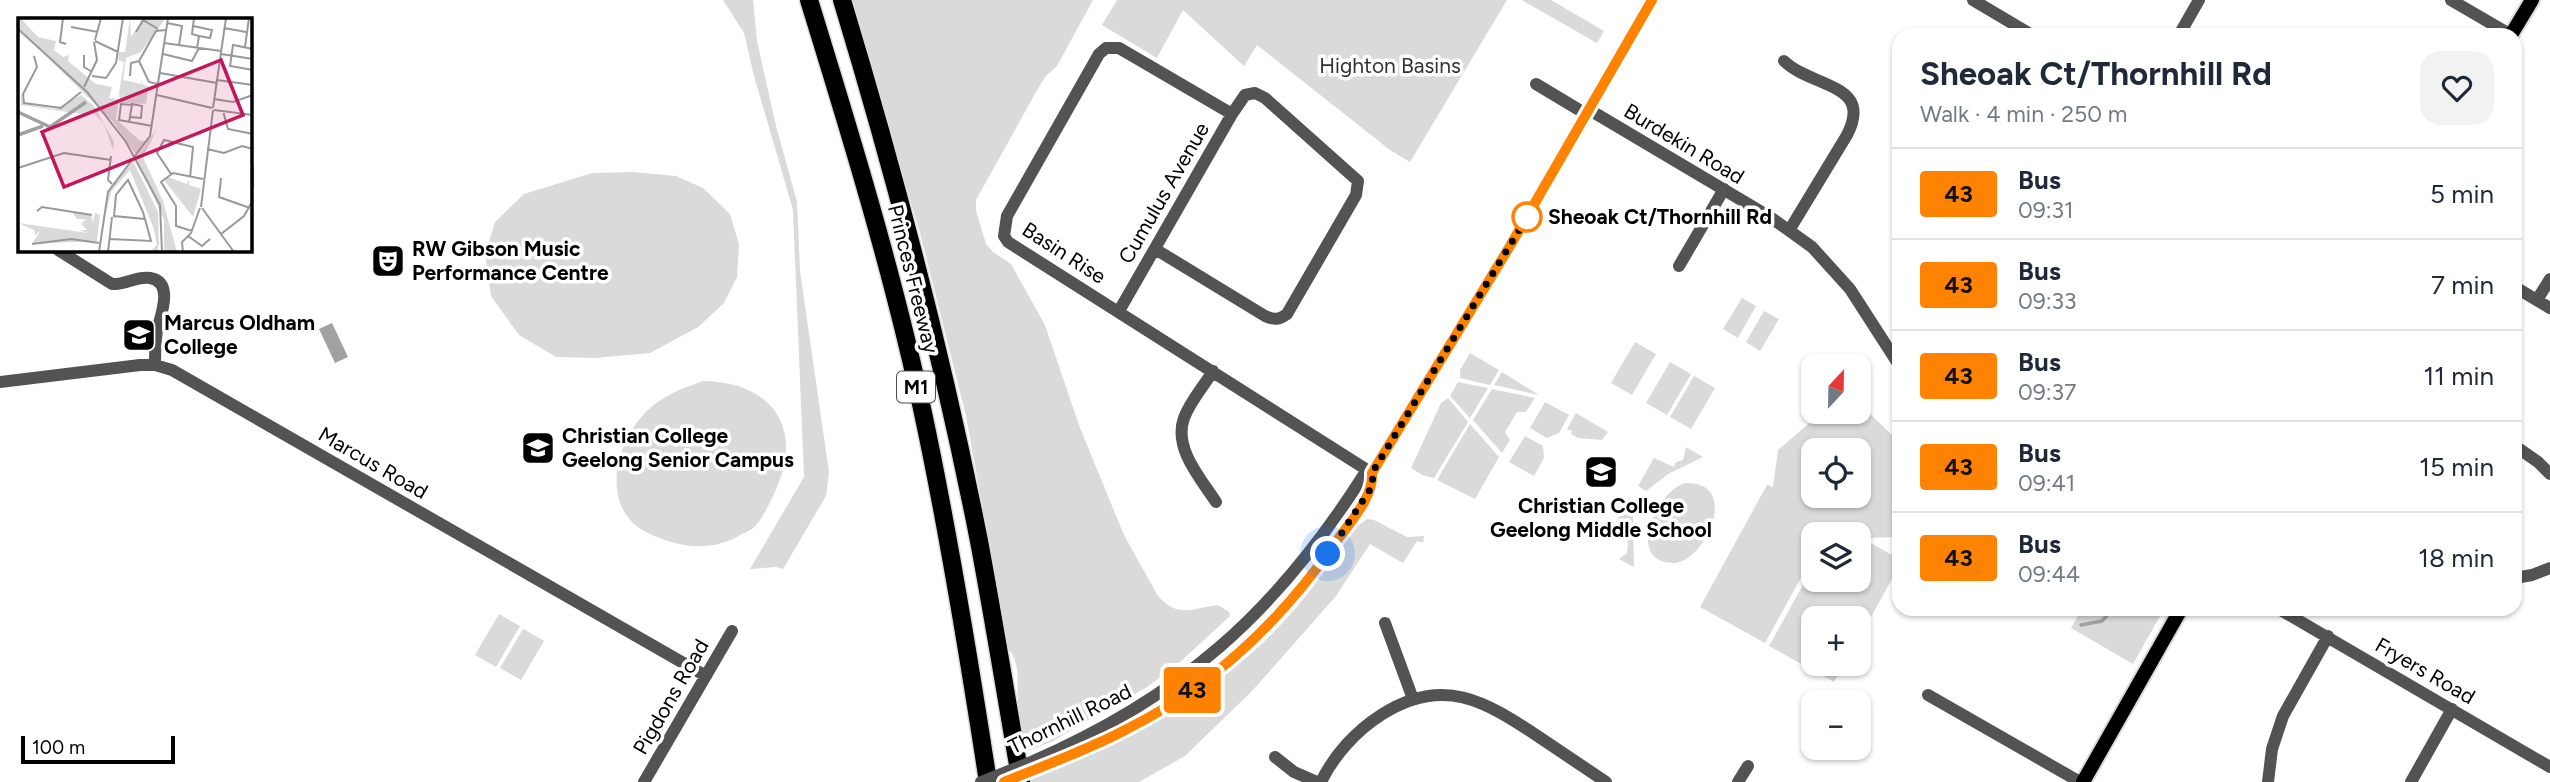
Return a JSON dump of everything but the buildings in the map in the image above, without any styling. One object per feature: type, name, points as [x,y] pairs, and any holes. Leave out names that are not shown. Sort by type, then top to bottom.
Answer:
[{"type":"highway","name":"Princes Freeway","points":[[809,0],[861,167],[922,411],[951,555],[988,782]]},
{"type":"highway","name":"Princes Freeway","points":[[842,0],[902,208],[952,415],[1026,772]]},
{"type":"main road","points":[[2515,28],[2532,0]]},
{"type":"main road","points":[[2081,782],[2177,616]]},
{"type":"street","name":"Thornhill Road","points":[[1004,782],[1146,703],[1225,643],[1261,610],[1307,558],[1363,476],[1372,473],[1510,246],[1652,0]]},
{"type":"street","points":[[1973,0],[2020,28]]},
{"type":"street","points":[[2183,28],[2199,0]]},
{"type":"street","points":[[2451,0],[2499,28]]},
{"type":"street","name":"Basin Rise","points":[[1232,114],[1119,48],[1106,48],[1099,54],[1007,216],[1004,230],[1009,242],[1372,473]]},
{"type":"street","points":[[1784,61],[1797,71],[1850,98],[1855,107],[1853,124],[1790,229]]},
{"type":"street","name":"Burdekin Road","points":[[1536,84],[1790,229],[1833,267],[1892,354]]},
{"type":"street","name":"Cumulus Avenue","points":[[1119,311],[1154,249],[1232,114],[1245,95],[1255,93],[1265,98],[1358,181],[1356,195],[1287,314],[1281,318],[1265,316],[1154,249]]},
{"type":"street","points":[[1679,266],[1724,189]]},
{"type":"street","points":[[61,252],[112,284],[119,285],[142,278],[158,281],[164,297],[156,333],[155,365]]},
{"type":"street","points":[[2537,300],[2550,279]]},
{"type":"street","points":[[2522,291],[2550,308]]},
{"type":"street","name":"Marcus Road","points":[[0,382],[155,365],[172,370],[706,676]]},
{"type":"street","points":[[1213,371],[1184,417],[1182,440],[1188,458],[1216,502]]},
{"type":"street","points":[[2522,451],[2550,474]]},
{"type":"street","points":[[2522,577],[2550,568]]},
{"type":"street","name":"Fryers Road","points":[[2292,616],[2550,767]]},
{"type":"street","points":[[1385,623],[1413,698]]},
{"type":"street","name":"Pigdons Road","points":[[644,782],[732,631]]},
{"type":"street","points":[[2268,782],[2272,748],[2283,716],[2328,636]]},
{"type":"street","points":[[1928,695],[2081,782]]},
{"type":"street","points":[[1275,757],[1294,772],[1319,782],[1351,739],[1394,706],[1413,698],[1455,696],[1498,709],[1606,782]]},
{"type":"street","points":[[2412,782],[2452,709]]},
{"type":"street","points":[[1738,782],[1748,766]]},
{"type":"street","name":"Thornhill Road","points":[[981,782],[1026,772]]},
{"type":"green space","points":[[723,0],[753,0],[757,41],[797,202],[800,271],[829,472],[826,496],[783,569],[750,569],[804,477],[793,210],[744,33]]},
{"type":"green space","points":[[852,0],[1093,0],[1057,66],[1045,77],[1036,92],[976,200],[976,211],[986,244],[1011,264],[1045,325],[1080,428],[1124,535],[1158,596],[1179,610],[1218,605],[1229,612],[1230,616],[1179,663],[1147,687],[1051,742],[1023,753],[1017,668],[1008,649],[966,416],[920,233]]},
{"type":"green space","name":"Highton Basins","points":[[1117,0],[1507,0],[1410,162],[1390,150],[1257,45],[1244,66],[1183,10],[1157,58],[1102,25]]},
{"type":"green space","points":[[1522,0],[1551,0],[1604,31],[1597,43]]},
{"type":"green space","points":[[633,172],[676,176],[703,188],[730,214],[739,244],[737,277],[724,303],[698,327],[650,353],[595,358],[556,357],[519,335],[491,296],[485,254],[495,222],[524,194],[592,173]]},
{"type":"green space","points":[[1742,298],[1756,306],[1738,338],[1723,329]]},
{"type":"green space","points":[[1764,311],[1779,319],[1760,351],[1746,342]]},
{"type":"green space","points":[[1635,342],[1656,354],[1632,395],[1611,383]]},
{"type":"green space","points":[[1470,353],[1499,370],[1490,385],[1460,378],[1460,370]]},
{"type":"green space","points":[[1670,362],[1691,374],[1667,415],[1646,403]]},
{"type":"green space","points":[[1502,372],[1539,395],[1494,385]]},
{"type":"green space","points":[[1694,376],[1715,388],[1691,429],[1670,417]]},
{"type":"green space","points":[[703,381],[748,390],[765,400],[777,414],[784,430],[786,449],[783,471],[774,494],[754,527],[718,544],[682,545],[646,532],[631,521],[622,507],[617,491],[617,474],[627,439],[648,410],[667,396]]},
{"type":"green space","points":[[1458,382],[1488,388],[1470,418],[1450,396]]},
{"type":"green space","points":[[1492,389],[1535,398],[1526,412],[1517,412],[1505,432],[1510,440],[1502,453],[1473,420]]},
{"type":"green space","points":[[1448,398],[1468,422],[1434,478],[1422,475],[1411,468],[1441,403]]},
{"type":"green space","points":[[1545,402],[1569,415],[1559,433],[1547,438],[1530,428]]},
{"type":"green space","points":[[1576,413],[1608,432],[1602,440],[1578,438],[1571,434],[1572,431],[1567,429]]},
{"type":"green space","points":[[1871,415],[1892,435],[1892,537],[1871,538],[1871,522],[1801,522],[1801,578],[1765,643],[1700,607],[1767,485],[1773,487],[1778,450],[1808,424],[1871,424]]},
{"type":"green space","points":[[1470,424],[1499,457],[1475,499],[1437,480]]},
{"type":"green space","points":[[1525,436],[1543,446],[1544,458],[1534,476],[1509,462]]},
{"type":"green space","points":[[1686,447],[1703,457],[1668,474],[1646,491],[1638,486],[1654,458],[1674,467],[1676,462],[1683,460]]},
{"type":"green space","points":[[1685,483],[1702,486],[1712,495],[1715,508],[1712,523],[1706,538],[1685,560],[1673,563],[1659,560],[1651,551],[1648,540],[1650,526],[1663,500]]},
{"type":"green space","points":[[1628,500],[1637,505],[1633,517],[1634,567],[1619,559],[1627,553],[1628,542],[1622,528],[1614,525]]},
{"type":"green space","points":[[1367,519],[1407,537],[1424,536],[1423,543],[1417,541],[1403,563],[1370,544],[1336,596],[1252,691],[1185,756],[1139,782],[1027,782],[1139,732],[1228,673],[1287,618],[1355,528]]},
{"type":"green space","points":[[1871,543],[1892,555],[1892,579],[1871,617],[1871,606],[1801,606],[1801,664],[1769,646],[1801,589],[1801,592],[1871,592]]},
{"type":"green space","points":[[499,614],[520,626],[496,667],[475,655]]},
{"type":"green space","points":[[2078,616],[2160,616],[2133,664],[2071,628]]},
{"type":"green space","points":[[523,629],[544,641],[521,680],[500,668]]},
{"type":"green space","points":[[1823,676],[1837,676],[1834,682]]},
{"type":"shaded area","points":[[332,323],[348,357],[335,363],[319,329]]},
{"type":"waterway","points":[[2081,625],[2102,621],[2107,616]]},
{"type":"bus line","name":"43","points":[[1004,782],[1106,740],[1158,713],[1233,660],[1294,598],[1350,522],[1373,485],[1372,473],[1510,246],[1652,0]]},
{"type":"place","name":"Sheoak Ct/Thornhill Rd","points":[[1527,217]]},
{"type":"place","name":"RW Gibson Music Performance Centre","points":[[388,261]]},
{"type":"place","name":"Marcus Oldham College","points":[[139,335]]},
{"type":"place","name":"Christian College Geelong Senior Campus","points":[[538,448]]},
{"type":"place","name":"Christian College Geelong Middle School","points":[[1601,472]]},
{"type":"route","points":[[1328,554],[1373,485],[1372,473],[1527,217]]}]
